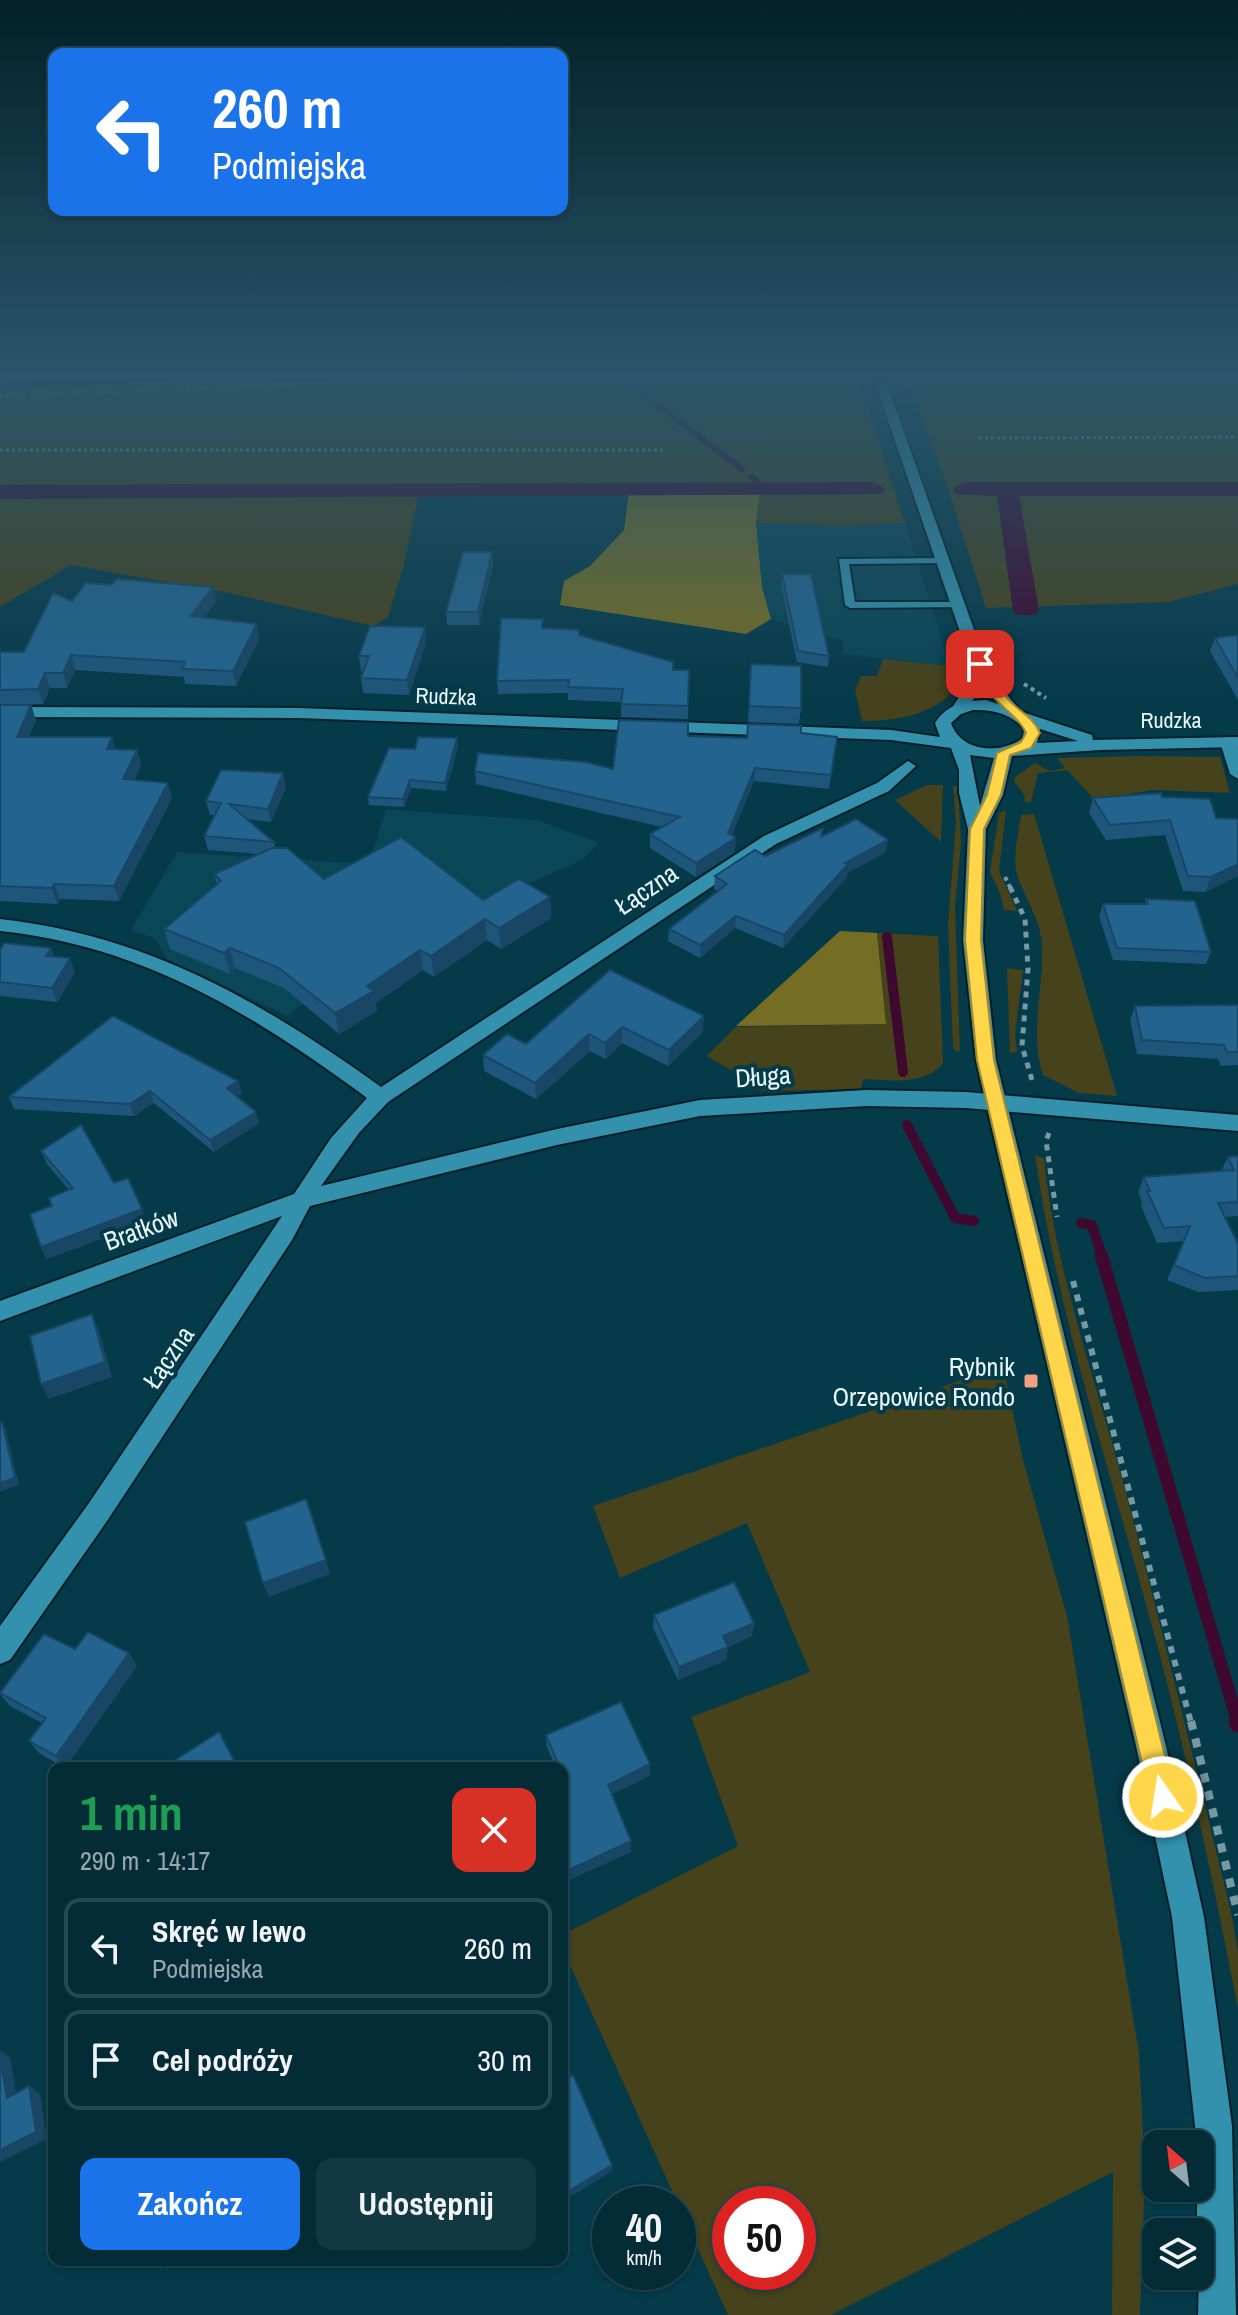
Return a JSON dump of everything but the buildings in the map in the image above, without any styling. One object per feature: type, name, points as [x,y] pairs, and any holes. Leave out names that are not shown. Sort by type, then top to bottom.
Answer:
[{"type":"street","points":[[916,481],[982,673],[1033,736],[1011,751],[977,829]]},
{"type":"street","points":[[960,708],[982,673]]},
{"type":"street","name":"Rudzka","points":[[891,735],[946,718],[960,708],[986,705],[1054,731],[1104,742]]},
{"type":"street","name":"Rudzka","points":[[0,712],[298,713],[891,735],[958,744],[978,752],[1074,747],[1104,742],[1233,742]]},
{"type":"street","points":[[946,718],[945,733],[958,744],[967,770],[968,793],[977,829],[972,908],[975,970],[986,1060],[1137,1687],[1181,1882],[1196,1968],[1214,2126],[1217,2315]]},
{"type":"street","points":[[1233,742],[1238,774]]},
{"type":"street","name":"Łączna","points":[[0,1650],[98,1512],[284,1234],[301,1200],[355,1120],[381,1097],[770,840],[883,787],[908,766]]},
{"type":"street","points":[[0,925],[52,931],[96,943],[201,983],[285,1030],[381,1097]]},
{"type":"street","name":"Długa","points":[[301,1200],[557,1137],[700,1108],[866,1098],[995,1103],[1238,1123]]},
{"type":"street","name":"Bratków","points":[[0,1311],[301,1200]]},
{"type":"lane","points":[[944,560],[843,561],[850,605],[960,605]]},
{"type":"path","points":[[1003,866],[1004,876],[1025,919],[1028,969],[1022,1050],[1032,1081],[1046,1093],[1054,1126],[1046,1141],[1060,1229]]},
{"type":"path","points":[[1073,1278],[1196,1740],[1238,1915]]},
{"type":"shaded area","points":[[0,481],[891,481],[905,523],[841,526],[756,523],[760,491],[419,494],[403,568],[388,617],[374,626],[229,593],[71,565],[0,607]]},
{"type":"shaded area","points":[[946,481],[1238,481],[1238,584],[1168,602],[986,608]]},
{"type":"shaded area","points":[[760,491],[756,523],[762,587],[771,619],[746,634],[560,605],[564,581],[590,566],[624,530],[629,492]]},
{"type":"shaded area","points":[[756,523],[841,526],[905,523],[950,666],[843,654],[843,641],[771,619],[762,587]]},
{"type":"shaded area","points":[[883,659],[950,666],[957,686],[939,704],[927,710],[901,718],[862,721],[855,690],[861,676],[877,676]]},
{"type":"shaded area","points":[[1220,757],[1230,793],[1152,790],[1095,800],[1067,770],[1038,773],[1031,802],[1024,802],[1025,796],[1014,781],[1035,763],[1049,771],[1065,768],[1057,758]]},
{"type":"shaded area","points":[[927,785],[943,785],[941,842],[895,800]]},
{"type":"shaded area","points":[[953,786],[958,786],[961,844],[955,905],[960,1051],[957,1052],[953,1048],[948,925],[956,823]]},
{"type":"shaded area","points":[[386,809],[538,820],[599,843],[582,860],[530,883],[401,955],[328,984],[287,1016],[167,959],[155,939],[131,930],[177,852],[369,864]]},
{"type":"shaded area","points":[[1006,810],[999,871],[1017,911],[1004,910],[990,872],[999,813]]},
{"type":"shaded area","points":[[1034,814],[1117,1096],[1079,1093],[1043,1075],[1037,1044],[1041,937],[1015,863],[1021,815]]},
{"type":"shaded area","points":[[840,931],[877,933],[886,1024],[736,1026]]},
{"type":"shaded area","points":[[877,933],[938,936],[943,1063],[936,1070],[906,1080],[863,1079],[861,1089],[762,1091],[744,1087],[749,1085],[741,1076],[707,1056],[736,1027],[886,1024]]},
{"type":"shaded area","points":[[1007,968],[1023,970],[1015,1035],[1017,1052],[1010,1053]]},
{"type":"shaded area","points":[[1035,1155],[1044,1158],[1066,1281],[1123,1482],[1231,1912],[1238,1952],[1238,2009],[1185,1758],[1069,1326],[1044,1213]]},
{"type":"shaded area","points":[[1003,1366],[1023,1460],[1067,1616],[1139,2053],[1144,2202],[1140,2315],[1112,2315],[1113,2172],[831,2315],[728,2315],[717,2290],[816,2290],[816,2186],[712,2186],[712,2280],[696,2244],[696,2186],[670,2186],[568,1960],[568,1932],[738,1846],[691,1717],[810,1672],[747,1523],[620,1578],[593,1506]]},
{"type":"waterway","points":[[756,481],[766,490]]},
{"type":"waterway","points":[[0,492],[874,489]]},
{"type":"waterway","points":[[964,489],[1007,489]]},
{"type":"waterway","points":[[1007,489],[1238,489]]},
{"type":"waterway","points":[[1007,489],[1026,610]]},
{"type":"waterway","points":[[887,937],[903,1072]]},
{"type":"waterway","points":[[907,1125],[955,1218],[974,1221]]},
{"type":"waterway","points":[[1081,1223],[1092,1225],[1102,1256]]},
{"type":"waterway","points":[[1101,1254],[1238,1723]]},
{"type":"place","name":"Rybnik Orzepowice Rondo","points":[[1031,1381]]},
{"type":"route","points":[[980,664],[982,673],[1004,703],[1029,723],[1033,733],[1027,745],[1004,753],[994,795],[977,829],[973,940],[986,1060],[1024,1229],[1163,1797]]}]
